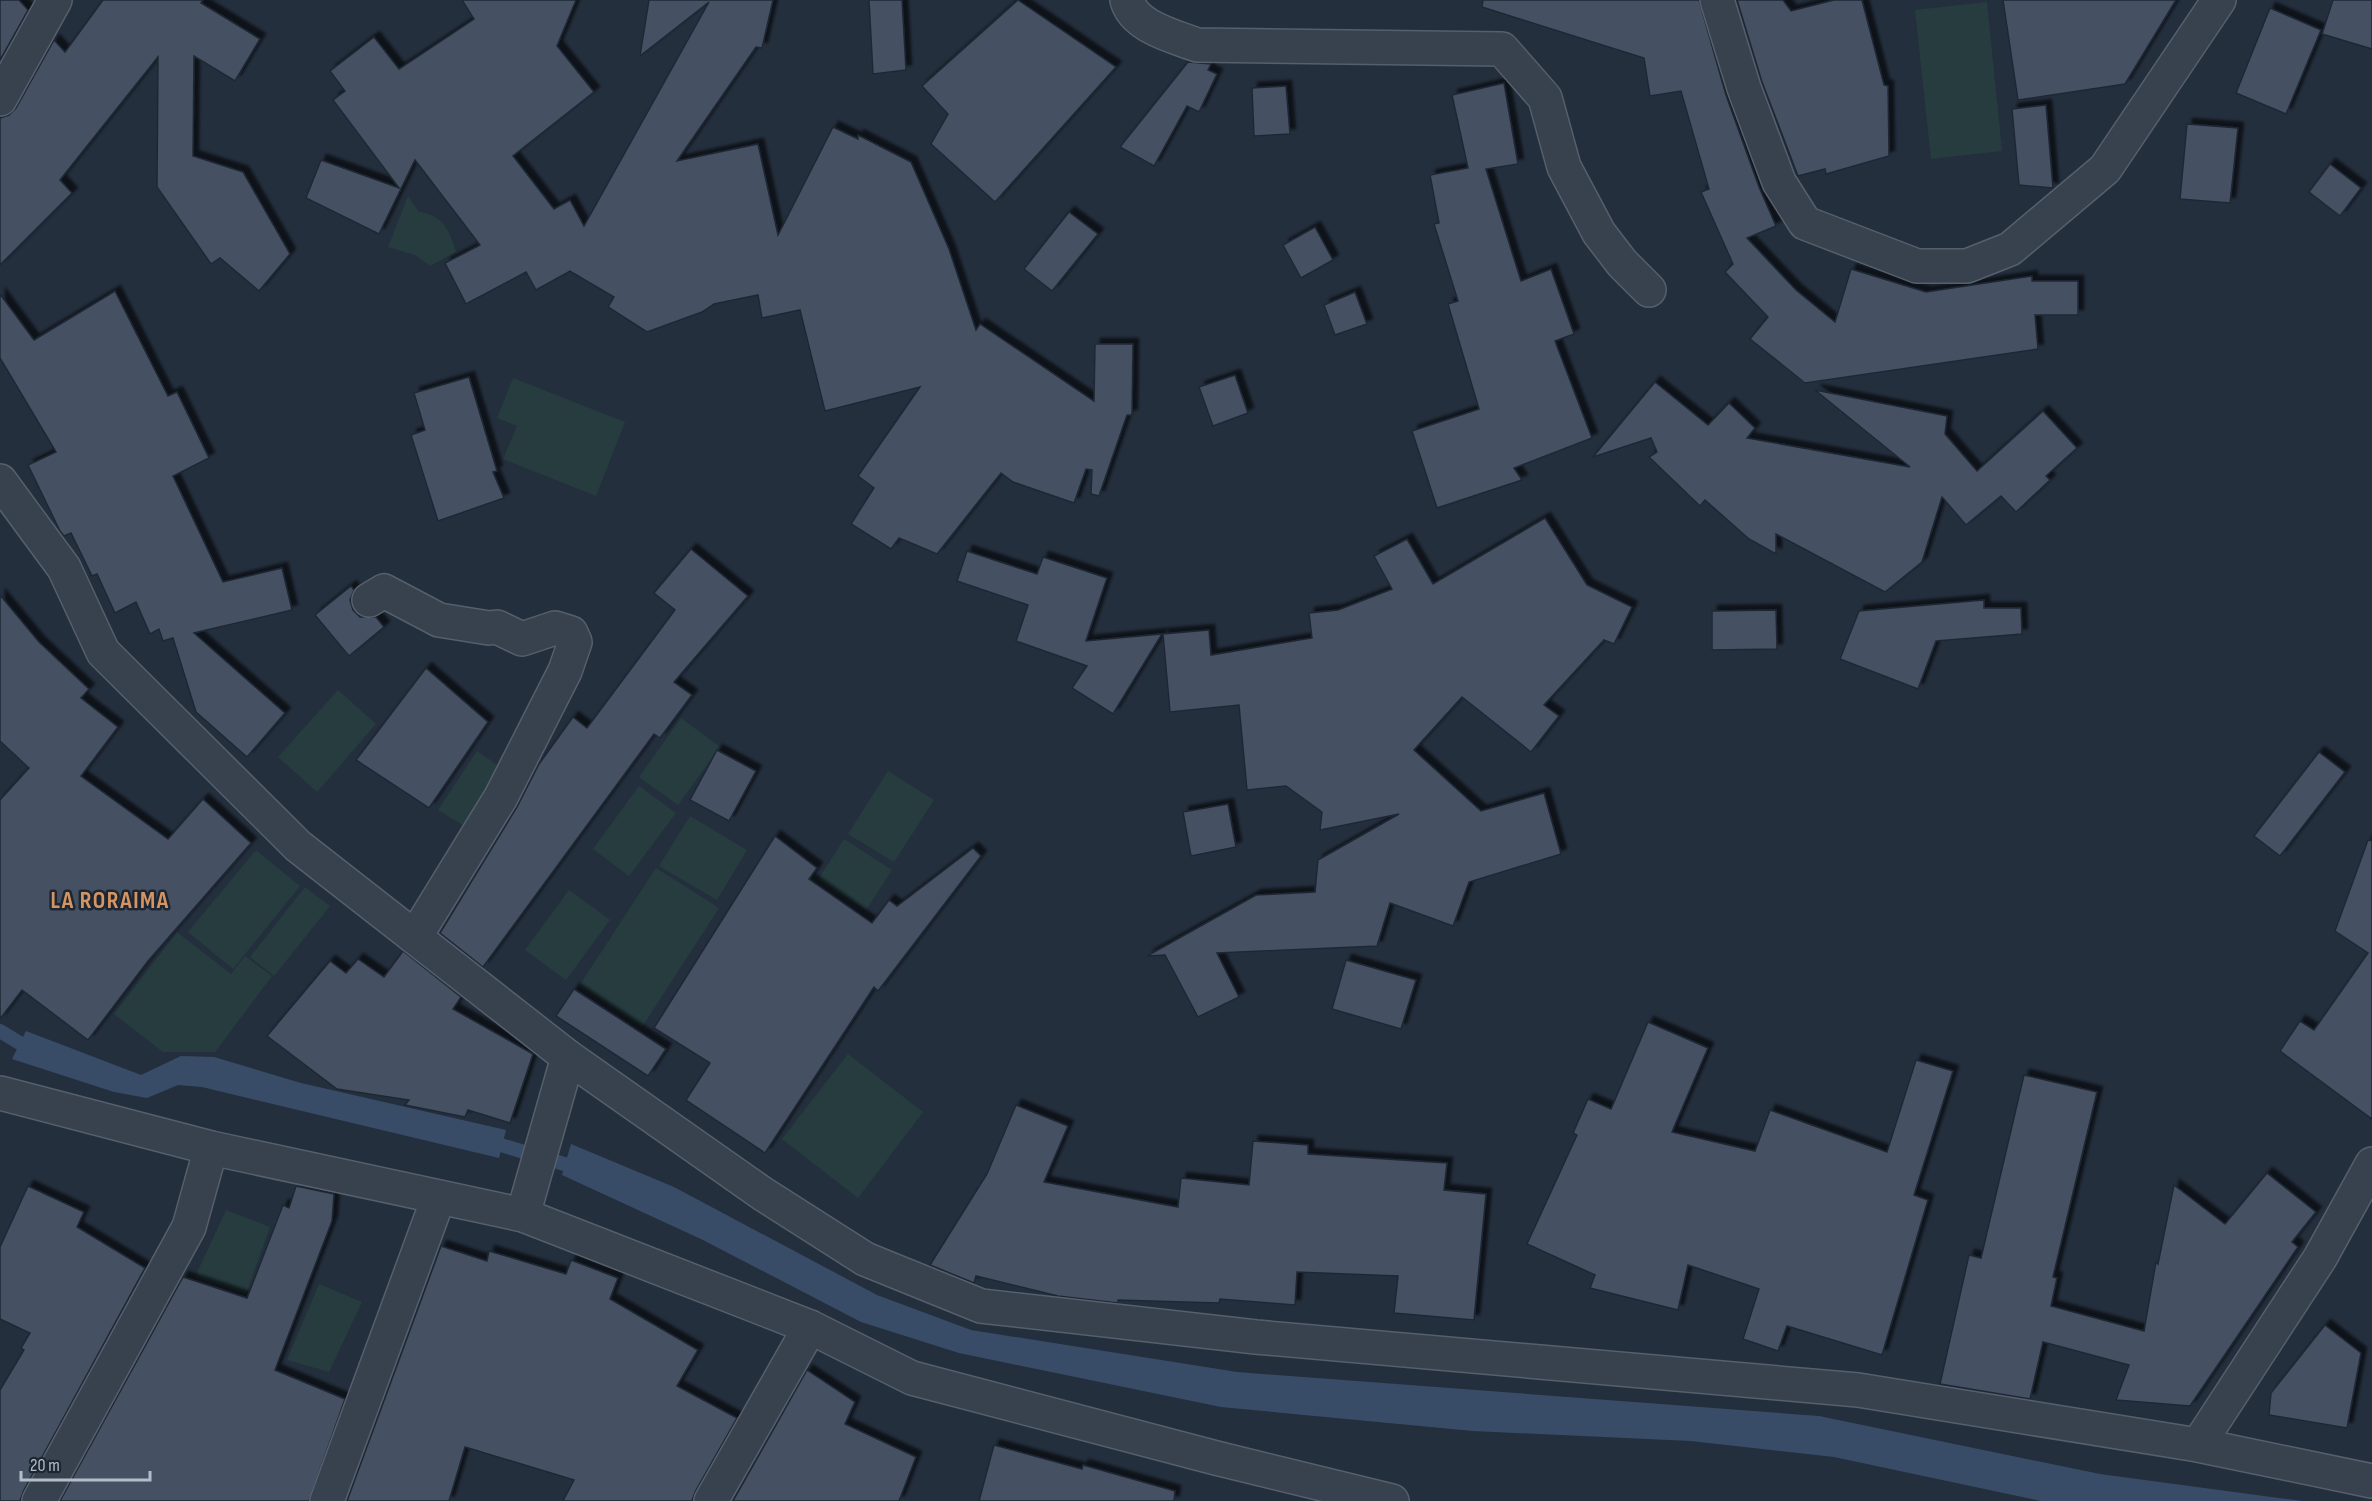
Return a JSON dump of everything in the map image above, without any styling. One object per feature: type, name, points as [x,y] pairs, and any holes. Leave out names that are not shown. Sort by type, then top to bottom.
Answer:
[{"type":"street","points":[[0,99],[55,0]]},
{"type":"street","points":[[1127,0],[1138,19],[1163,32],[1197,45],[1502,49],[1545,98],[1564,167],[1599,233],[1622,263],[1649,290]]},
{"type":"street","points":[[1717,0],[1744,88],[1779,182],[1805,223],[1917,266],[1967,266],[2010,249],[2105,169],[2219,0]]},
{"type":"street","points":[[0,481],[64,568],[103,652],[298,846],[568,1057],[763,1194],[865,1259],[981,1306],[1256,1337],[1858,1389],[2198,1445],[2360,1487]]},
{"type":"street","points":[[369,600],[384,591],[439,620],[489,628],[497,627],[522,639],[555,628],[570,633],[575,642],[565,671],[501,797],[415,937]]},
{"type":"street","points":[[523,1215],[568,1057]]},
{"type":"street","points":[[0,1093],[211,1148],[523,1215],[810,1327],[912,1378],[1216,1458],[1392,1501]]},
{"type":"street","points":[[39,1501],[189,1227],[211,1148]]},
{"type":"street","points":[[2198,1445],[2320,1258],[2372,1164]]},
{"type":"street","points":[[327,1501],[438,1198]]},
{"type":"street","points":[[711,1501],[810,1327]]},
{"type":"green space","points":[[1987,2],[2002,151],[1931,159],[1915,10]]},
{"type":"green space","points":[[408,196],[419,212],[434,217],[444,225],[456,252],[430,266],[415,255],[388,247]]},
{"type":"green space","points":[[513,378],[625,422],[596,496],[503,459],[517,426],[497,418]]},
{"type":"green space","points":[[338,690],[376,724],[317,792],[278,757]]},
{"type":"green space","points":[[681,718],[720,747],[678,805],[639,777]]},
{"type":"green space","points":[[477,751],[503,769],[466,827],[438,810]]},
{"type":"green space","points":[[888,771],[934,800],[894,862],[848,834]]},
{"type":"green space","points":[[639,786],[676,813],[629,876],[593,849]]},
{"type":"green space","points":[[690,816],[747,850],[717,900],[659,866]]},
{"type":"green space","points":[[844,839],[892,870],[866,910],[818,880]]},
{"type":"green space","points":[[256,850],[300,886],[233,969],[188,932]]},
{"type":"green space","points":[[656,868],[719,908],[642,1027],[579,986]]},
{"type":"green space","points":[[305,887],[330,906],[274,976],[250,957]]},
{"type":"green space","points":[[569,890],[610,920],[566,980],[525,950]]},
{"type":"green space","points":[[177,932],[231,974],[245,956],[272,976],[215,1052],[163,1052],[114,1014]]},
{"type":"green space","points":[[848,1054],[923,1112],[858,1198],[782,1139]]},
{"type":"green space","points":[[226,1210],[270,1227],[246,1294],[195,1277]]},
{"type":"green space","points":[[319,1284],[362,1302],[329,1372],[287,1360]]},
{"type":"water","points":[[26,1031],[141,1075],[181,1056],[214,1057],[301,1083],[506,1130],[499,1158],[202,1087],[178,1085],[147,1098],[114,1092],[12,1059]]},
{"type":"water","points":[[571,1144],[674,1187],[877,1295],[971,1330],[1237,1372],[1819,1416],[2100,1474],[2302,1501],[2041,1501],[1834,1457],[1691,1441],[1473,1431],[1221,1407],[959,1353],[861,1322],[703,1240],[562,1175]]},
{"type":"building","points":[[0,0],[19,0],[28,10],[0,60]]},
{"type":"building","points":[[103,0],[203,0],[201,3],[260,39],[235,81],[194,56],[193,156],[243,172],[290,254],[259,291],[220,258],[211,264],[157,187],[158,57],[60,180],[72,193],[0,265],[0,118],[9,115],[16,108],[54,40],[65,52]]},
{"type":"building","points":[[462,0],[576,0],[557,46],[594,92],[513,156],[554,209],[570,200],[584,226],[709,2],[640,56],[649,0],[773,0],[762,48],[756,47],[677,161],[758,144],[778,235],[833,127],[858,139],[858,135],[911,162],[949,249],[976,330],[980,324],[1094,401],[1095,344],[1133,344],[1132,415],[1127,415],[1099,496],[1091,494],[1092,470],[1086,469],[1074,503],[1013,482],[1001,473],[937,554],[899,538],[891,549],[851,524],[874,488],[858,476],[920,387],[825,411],[800,310],[762,318],[758,295],[714,304],[702,312],[647,332],[608,307],[614,297],[570,271],[536,290],[526,272],[466,304],[445,263],[480,245],[415,160],[379,234],[306,198],[321,160],[399,188],[333,100],[345,91],[330,71],[374,37],[399,69],[474,19]]},
{"type":"building","points":[[869,0],[902,0],[906,70],[873,74]]},
{"type":"building","points":[[1018,0],[1116,67],[995,202],[931,144],[948,114],[922,86]]},
{"type":"building","points":[[1483,0],[1699,0],[1726,95],[1759,187],[1776,226],[1747,238],[1796,290],[1835,322],[1851,269],[1926,292],[2032,276],[2032,281],[2078,281],[2078,315],[2035,315],[2038,349],[1805,383],[1750,339],[1768,317],[1725,272],[1733,264],[1701,192],[1709,189],[1681,91],[1650,96],[1644,58],[1482,7]]},
{"type":"building","points":[[1737,0],[1783,0],[1791,11],[1834,0],[1862,0],[1884,85],[1888,86],[1889,156],[1826,174],[1825,169],[1798,176],[1762,82]]},
{"type":"building","points":[[2003,0],[2176,0],[2125,84],[2018,100]]},
{"type":"building","points":[[2333,0],[2372,0],[2372,49],[2322,34]]},
{"type":"building","points":[[2270,8],[2321,30],[2286,114],[2236,93]]},
{"type":"building","points":[[1188,62],[1211,64],[1208,70],[1217,74],[1199,112],[1187,106],[1154,166],[1120,147]]},
{"type":"building","points":[[1504,83],[1518,164],[1486,169],[1521,281],[1551,269],[1574,334],[1555,341],[1592,438],[1514,468],[1522,480],[1437,508],[1412,431],[1479,409],[1448,304],[1458,301],[1434,224],[1439,223],[1430,175],[1468,168],[1452,95]]},
{"type":"building","points":[[1286,86],[1290,134],[1254,136],[1252,88]]},
{"type":"building","points":[[2046,105],[2053,188],[2019,185],[2012,109]]},
{"type":"building","points":[[2187,124],[2238,128],[2230,203],[2180,199]]},
{"type":"building","points":[[2330,164],[2361,188],[2340,216],[2309,192]]},
{"type":"building","points":[[1069,212],[1098,234],[1052,291],[1024,269]]},
{"type":"building","points":[[1315,227],[1333,260],[1301,278],[1283,245]]},
{"type":"building","points":[[115,291],[168,396],[177,392],[209,458],[173,476],[223,582],[282,568],[292,610],[194,633],[285,713],[247,757],[196,712],[173,638],[163,641],[159,629],[150,634],[136,602],[115,613],[97,574],[92,576],[71,533],[64,536],[60,531],[28,465],[56,452],[0,358],[0,294],[34,340]]},
{"type":"building","points":[[1355,292],[1367,324],[1335,335],[1324,305]]},
{"type":"building","points":[[1235,375],[1248,413],[1213,426],[1199,387]]},
{"type":"building","points":[[469,377],[497,471],[493,472],[504,498],[438,521],[411,435],[425,430],[414,393]]},
{"type":"building","points":[[1655,382],[1708,425],[1729,403],[1755,428],[1747,438],[1910,467],[1815,390],[1947,416],[1945,434],[1977,471],[2043,411],[2077,448],[2046,476],[2050,480],[2016,512],[2001,496],[1966,525],[1942,497],[1922,562],[1885,592],[1776,534],[1776,554],[1749,539],[1705,500],[1700,506],[1649,457],[1657,452],[1651,438],[1593,457]]},
{"type":"building","points":[[1545,518],[1587,585],[1632,607],[1614,644],[1604,640],[1544,705],[1559,716],[1531,752],[1462,697],[1414,750],[1481,811],[1544,793],[1561,854],[1469,882],[1453,926],[1390,903],[1377,946],[1217,953],[1239,997],[1198,1017],[1165,955],[1147,956],[1256,895],[1315,892],[1318,860],[1399,814],[1320,830],[1322,812],[1286,786],[1247,790],[1239,705],[1170,712],[1163,634],[1209,630],[1211,655],[1312,638],[1309,613],[1338,610],[1392,589],[1374,556],[1407,539],[1433,584]]},
{"type":"building","points":[[691,549],[748,596],[674,682],[692,695],[660,738],[654,734],[483,967],[440,933],[517,807],[539,764],[573,717],[587,728],[675,610],[654,593]]},
{"type":"building","points":[[967,551],[1037,574],[1043,557],[1107,578],[1086,641],[1162,634],[1113,714],[1072,688],[1087,666],[1016,641],[1028,605],[957,581]]},
{"type":"building","points":[[351,586],[354,590],[350,600],[353,610],[360,617],[376,617],[384,627],[349,656],[315,615]]},
{"type":"building","points":[[0,595],[39,642],[89,689],[81,698],[118,727],[81,776],[168,839],[203,799],[251,843],[148,961],[88,1040],[22,990],[0,1019],[0,800],[29,768],[0,741]]},
{"type":"building","points":[[1984,600],[1984,608],[2021,608],[2022,634],[1936,641],[1918,689],[1840,659],[1859,611]]},
{"type":"building","points":[[1776,610],[1777,649],[1712,650],[1712,611]]},
{"type":"building","points":[[426,668],[488,722],[429,808],[356,760]]},
{"type":"building","points":[[717,750],[756,771],[729,821],[690,800]]},
{"type":"building","points":[[2319,752],[2345,772],[2280,856],[2254,836]]},
{"type":"building","points":[[1228,804],[1236,847],[1191,856],[1183,812]]},
{"type":"building","points":[[775,836],[817,868],[809,879],[872,923],[889,900],[897,906],[973,848],[981,856],[878,991],[874,987],[765,1153],[686,1100],[710,1063],[654,1028]]},
{"type":"building","points":[[2368,840],[2372,841],[2372,1119],[2280,1051],[2300,1021],[2314,1030],[2368,953],[2335,931]]},
{"type":"building","points":[[403,951],[461,997],[453,1009],[533,1054],[510,1123],[468,1110],[465,1117],[405,1105],[409,1100],[337,1089],[267,1036],[330,961],[346,973],[358,959],[384,977]]},
{"type":"building","points":[[1346,960],[1416,980],[1401,1029],[1332,1009]]},
{"type":"building","points":[[574,989],[666,1049],[648,1076],[556,1016]]},
{"type":"building","points":[[1648,1022],[1708,1048],[1672,1132],[1755,1151],[1770,1110],[1887,1152],[1916,1060],[1953,1071],[1914,1195],[1928,1200],[1882,1355],[1787,1326],[1778,1351],[1743,1339],[1759,1289],[1688,1265],[1678,1310],[1590,1288],[1595,1275],[1527,1244],[1577,1135],[1573,1133],[1588,1099],[1611,1109]]},
{"type":"building","points":[[2024,1075],[2097,1092],[2053,1277],[2057,1278],[2051,1306],[2144,1331],[2156,1262],[2158,1264],[2174,1185],[2225,1224],[2267,1173],[2316,1212],[2292,1242],[2298,1247],[2190,1406],[2116,1400],[2129,1365],[2043,1342],[2030,1399],[1940,1384],[1969,1255],[1981,1258]]},
{"type":"building","points":[[1016,1105],[1068,1126],[1044,1182],[1178,1207],[1181,1178],[1249,1185],[1253,1141],[1308,1145],[1308,1154],[1447,1163],[1444,1190],[1486,1194],[1474,1320],[1394,1313],[1398,1276],[1297,1272],[1295,1305],[1220,1299],[1219,1303],[1118,1300],[1118,1303],[1058,1296],[976,1276],[974,1283],[930,1265],[987,1174]]},
{"type":"building","points":[[28,1186],[84,1212],[77,1227],[145,1268],[20,1501],[0,1501],[0,1390],[24,1350],[21,1348],[30,1333],[0,1319],[0,1247]]},
{"type":"building","points":[[296,1186],[334,1194],[332,1221],[275,1370],[345,1399],[309,1501],[60,1501],[183,1277],[247,1298],[283,1205],[289,1208]]},
{"type":"building","points":[[441,1246],[487,1261],[489,1251],[566,1274],[571,1260],[618,1278],[610,1299],[698,1350],[677,1386],[737,1418],[692,1501],[563,1501],[574,1480],[465,1447],[449,1501],[347,1501]]},
{"type":"building","points":[[2325,1325],[2361,1353],[2347,1428],[2269,1415],[2271,1393]]},
{"type":"building","points":[[807,1370],[855,1402],[845,1424],[916,1457],[899,1501],[733,1501]]},
{"type":"building","points":[[994,1445],[1082,1469],[1083,1465],[1175,1491],[1174,1501],[979,1501]]},
{"type":"waterway","points":[[0,1031],[36,1053]]},
{"type":"waterway","points":[[484,1140],[581,1169]]},
{"type":"district","name":"LA RORAIMA","points":[[110,900]]}]
